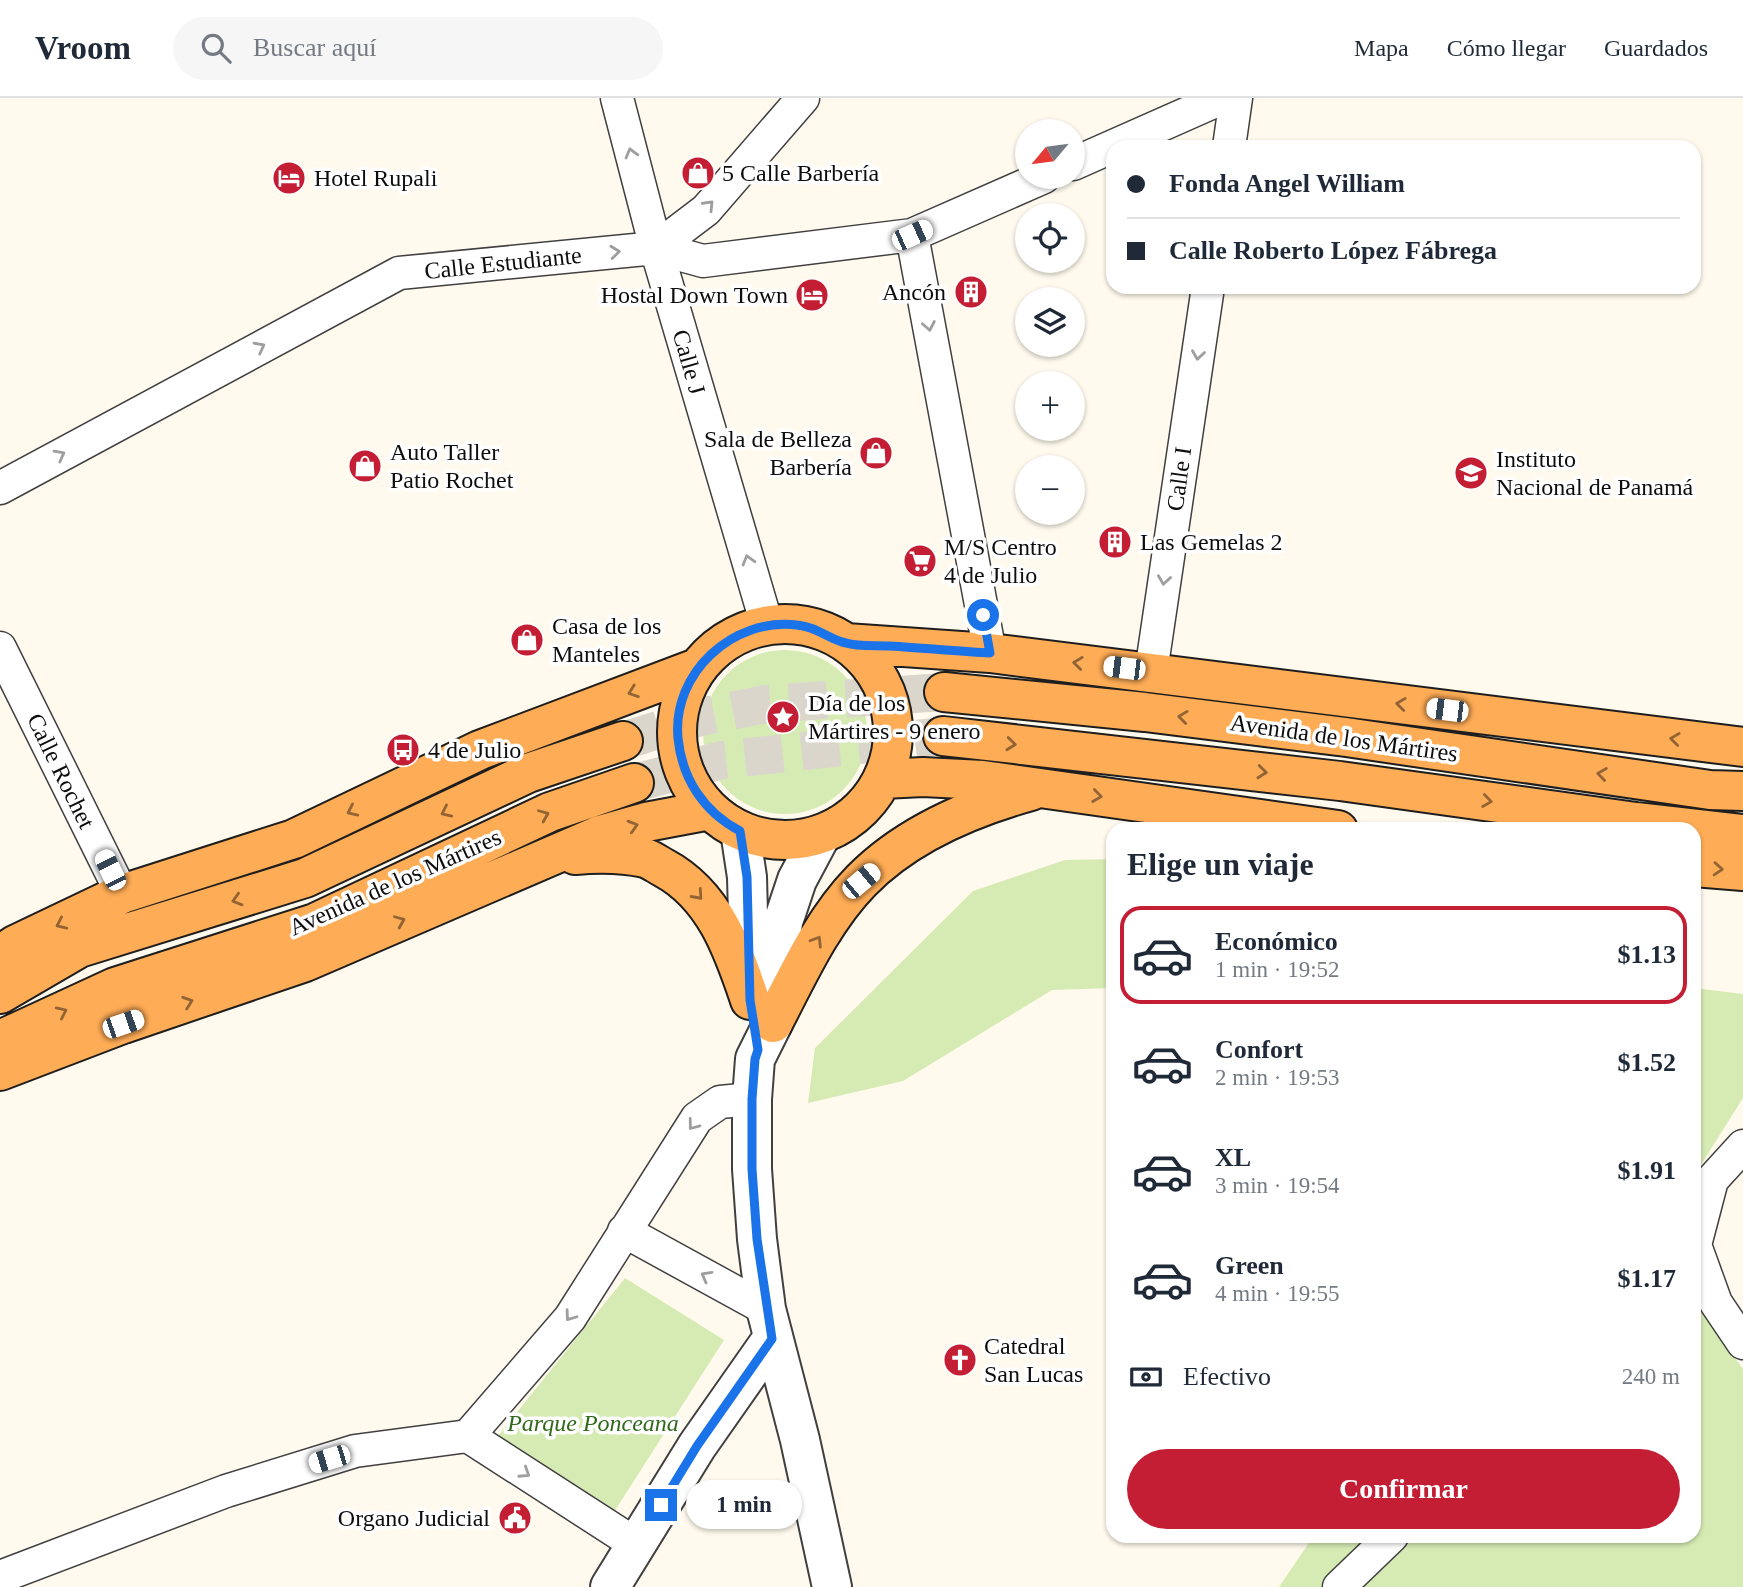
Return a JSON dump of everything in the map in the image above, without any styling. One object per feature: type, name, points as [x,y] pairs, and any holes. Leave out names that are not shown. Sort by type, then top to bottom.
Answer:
[{"type":"highway","points":[[767,625],[796,625],[819,630],[846,643],[874,673],[884,690],[892,719],[892,750],[883,779],[867,803],[846,822],[821,835],[794,841],[766,839],[725,821],[691,785],[680,757],[677,726],[683,696],[697,668],[718,647],[743,632],[767,625]]},
{"type":"highway","points":[[846,643],[990,653],[1743,747]]},
{"type":"highway","points":[[0,955],[15,945],[122,894],[294,839],[480,750],[697,668]]},
{"type":"highway","name":"Avenida de los Mártires","points":[[944,692],[1145,712],[1306,732],[1710,790],[1743,791]]},
{"type":"highway","name":"Avenida de los Mártires","points":[[943,736],[1340,781],[1636,822]]},
{"type":"highway","name":"Avenida de los Mártires","points":[[0,994],[79,948],[305,878],[528,773],[623,741]]},
{"type":"highway","points":[[883,779],[923,777],[983,780],[1265,822]]},
{"type":"highway","name":"Avenida de los Mártires","points":[[0,1040],[115,987],[315,923],[550,812],[634,783]]},
{"type":"highway","points":[[760,1024],[834,915],[861,881],[901,848],[945,822],[993,801],[1042,788]]},
{"type":"highway","points":[[0,1071],[123,1024],[305,962],[545,858],[612,832],[646,822],[725,821]]},
{"type":"highway","name":"Avenida de los Mártires","points":[[1701,829],[1743,834]]},
{"type":"highway","points":[[545,858],[602,853],[647,859],[681,877],[714,913],[732,946],[760,1024]]},
{"type":"highway","points":[[1701,868],[1743,871]]},
{"type":"street","name":"Calle J","points":[[617,98],[656,248],[767,625]]},
{"type":"street","points":[[656,248],[706,211],[803,98]]},
{"type":"street","points":[[1127,140],[1222,98]]},
{"type":"street","points":[[1229,140],[1236,98]]},
{"type":"street","points":[[1085,159],[1106,149]]},
{"type":"street","name":"Calle Estudiante","points":[[0,488],[399,273],[656,248],[703,261],[912,235],[1017,189]]},
{"type":"street","points":[[912,235],[990,653]]},
{"type":"street","name":"Calle I","points":[[1151,672],[1207,294]]},
{"type":"street","name":"Calle Rochet","points":[[0,648],[122,894]]},
{"type":"street","points":[[725,821],[747,877],[760,1024]]},
{"type":"street","points":[[821,835],[797,880],[783,922],[760,1024],[752,1099],[752,1169],[756,1228],[769,1324],[800,1440],[832,1587]]},
{"type":"street","points":[[468,1436],[570,1318],[697,1118],[720,1102],[752,1099]]},
{"type":"street","points":[[1701,1222],[1712,1181],[1743,1146]]},
{"type":"street","points":[[624,1231],[769,1324]]},
{"type":"street","points":[[1701,1262],[1716,1303],[1743,1343]]},
{"type":"street","points":[[610,1587],[769,1324]]},
{"type":"street","points":[[0,1577],[226,1491],[355,1451],[468,1436],[637,1545]]},
{"type":"street","points":[[1339,1587],[1385,1543]]},
{"type":"green space","points":[[785,650],[816,656],[843,674],[861,701],[867,732],[861,763],[843,790],[816,808],[785,814],[754,808],[727,790],[709,763],[703,732],[709,701],[727,674],[754,656]]},
{"type":"green space","points":[[1106,859],[1106,988],[1052,990],[903,1081],[808,1103],[815,1048],[973,891],[1065,860]]},
{"type":"green space","points":[[1701,989],[1743,994],[1743,1098],[1701,1165]]},
{"type":"green space","name":"Parque Ponceana","points":[[625,1278],[724,1340],[614,1512],[493,1442]]},
{"type":"green space","points":[[1701,1312],[1743,1369],[1743,1587],[1279,1587],[1309,1543],[1701,1543]]},
{"type":"tunnel","points":[[623,741],[700,717],[766,704],[944,692]]},
{"type":"tunnel","points":[[634,783],[722,760],[943,736]]},
{"type":"place","name":"5 Calle Barbería","points":[[698,173]]},
{"type":"place","name":"Hotel Rupali","points":[[289,178]]},
{"type":"place","name":"Ancón","points":[[971,292]]},
{"type":"place","name":"Hostal Down Town","points":[[812,295]]},
{"type":"place","name":"Sala de Belleza Barbería","points":[[876,453]]},
{"type":"place","name":"Auto Taller Patio Rochet","points":[[365,466]]},
{"type":"place","name":"Instituto Nacional de Panamá","points":[[1471,473]]},
{"type":"place","name":"Las Gemelas 2","points":[[1115,542]]},
{"type":"place","name":"M/S Centro 4 de Julio","points":[[920,561]]},
{"type":"place","name":"Casa de los Manteles","points":[[527,640]]},
{"type":"place","name":"Día de los Mártires - 9 enero","points":[[783,717]]},
{"type":"place","name":"4 de Julio","points":[[403,750]]},
{"type":"place","name":"Catedral San Lucas","points":[[960,1360]]},
{"type":"place","name":"Organo Judicial","points":[[515,1518]]},
{"type":"route","points":[[661,1505],[697,1446],[772,1339],[757,1239],[752,1169],[752,1099],[758,1050],[750,1000],[747,877],[740,831],[710,810],[691,785],[680,757],[677,726],[683,696],[697,668],[718,647],[743,632],[767,625],[796,625],[819,630],[846,643],[990,653],[983,615]]}]
